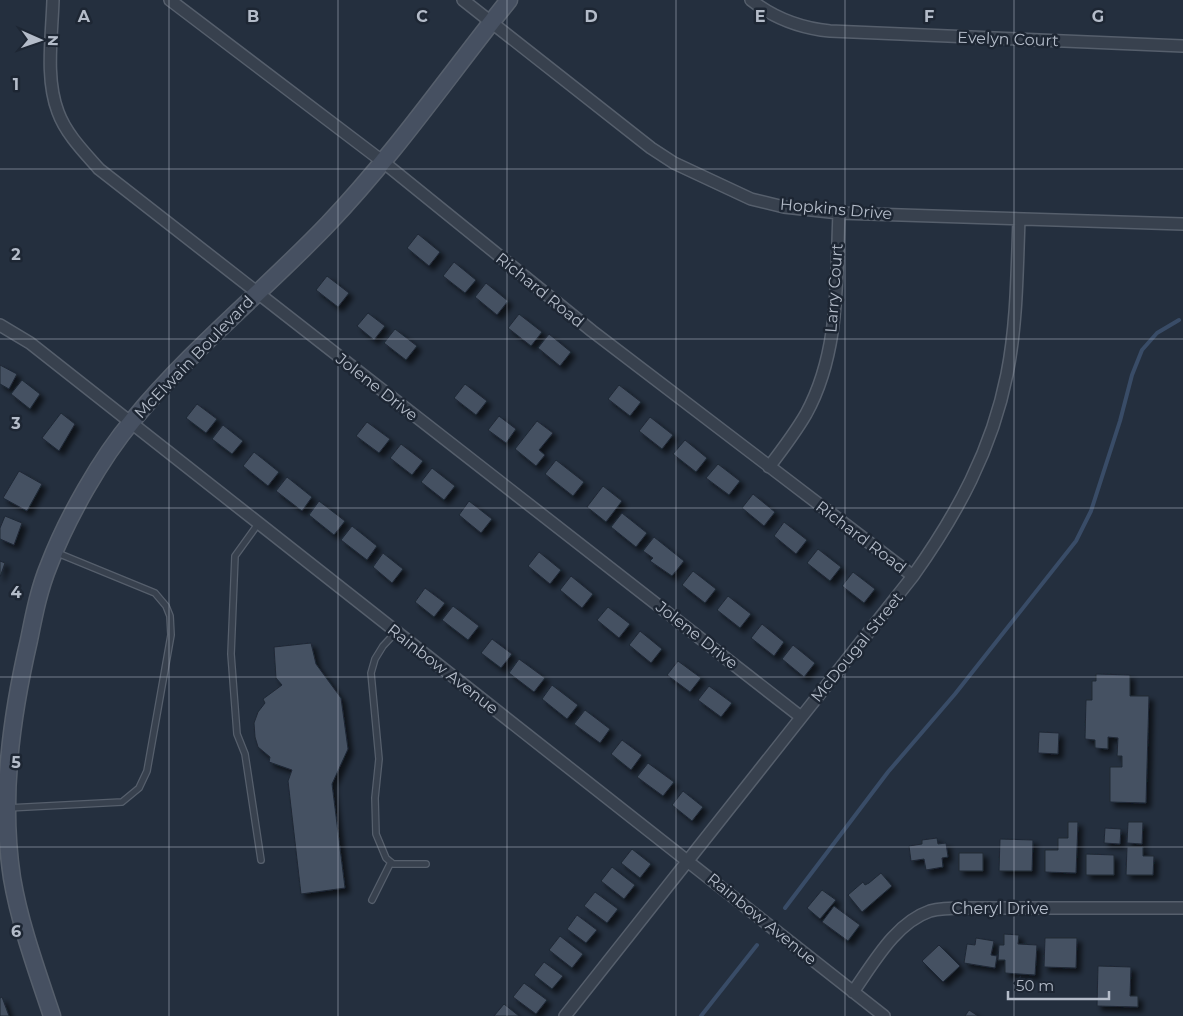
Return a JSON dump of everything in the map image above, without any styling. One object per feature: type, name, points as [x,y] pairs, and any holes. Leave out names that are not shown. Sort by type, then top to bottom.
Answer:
[{"type":"street","name":"Jolene Drive","points":[[53,0],[52,87],[57,112],[78,146],[99,169],[801,717]]},
{"type":"street","name":"Richard Road","points":[[170,0],[382,161],[577,318],[913,576]]},
{"type":"street","name":"Hopkins Drive","points":[[463,0],[651,148],[674,163],[751,199],[784,207],[839,213],[1183,224]]},
{"type":"street","name":"McElwain Boulevard","points":[[52,1016],[20,920],[12,876],[6,808],[11,741],[21,676],[38,598],[55,552],[94,478],[130,423],[198,348],[329,223],[382,161],[509,0]]},
{"type":"street","name":"Evelyn Court","points":[[751,0],[785,21],[813,29],[830,31],[1183,46]]},
{"type":"street","name":"Larry Court","points":[[769,467],[806,413],[826,362],[835,314],[839,213]]},
{"type":"street","name":"McDougal Street","points":[[565,1016],[913,576],[942,535],[967,492],[996,416],[1007,374],[1012,340],[1019,219]]},
{"type":"street","name":"Rainbow Avenue","points":[[0,325],[30,343],[884,1016]]},
{"type":"street","name":"Cheryl Drive","points":[[853,992],[898,933],[920,916],[930,912],[965,908],[1183,908]]},
{"type":"lane","points":[[258,524],[235,556],[232,654],[236,724],[245,754],[260,860]]},
{"type":"lane","points":[[6,808],[122,802],[140,788],[147,771],[171,635],[168,611],[154,594],[145,588],[55,552]]},
{"type":"lane","points":[[396,632],[383,646],[375,659],[371,674],[379,759],[375,798],[376,834],[386,858],[391,862],[403,866],[426,864]]},
{"type":"lane","points":[[372,900],[391,862]]},
{"type":"building","points":[[418,234],[440,252],[429,266],[407,248]]},
{"type":"building","points":[[454,262],[476,280],[465,293],[443,276]]},
{"type":"building","points":[[327,276],[349,293],[338,307],[316,290]]},
{"type":"building","points":[[486,283],[508,301],[497,315],[475,297]]},
{"type":"building","points":[[368,313],[385,326],[374,340],[357,326]]},
{"type":"building","points":[[519,314],[542,332],[531,346],[508,328]]},
{"type":"building","points":[[395,329],[417,346],[406,360],[384,343]]},
{"type":"building","points":[[549,334],[571,352],[560,366],[538,348]]},
{"type":"building","points":[[0,365],[17,374],[9,389],[0,384]]},
{"type":"building","points":[[22,380],[40,394],[30,409],[11,394]]},
{"type":"building","points":[[465,384],[487,401],[476,415],[454,398]]},
{"type":"building","points":[[619,385],[641,402],[630,416],[608,399]]},
{"type":"building","points":[[197,404],[217,419],[206,433],[186,418]]},
{"type":"building","points":[[61,413],[75,424],[59,451],[42,438]]},
{"type":"building","points":[[499,416],[516,429],[506,443],[488,430]]},
{"type":"building","points":[[650,417],[673,435],[662,449],[639,431]]},
{"type":"building","points":[[537,421],[553,433],[539,450],[545,455],[536,466],[515,449]]},
{"type":"building","points":[[367,422],[390,439],[379,453],[356,436]]},
{"type":"building","points":[[223,425],[243,441],[232,454],[212,439]]},
{"type":"building","points":[[685,440],[707,458],[696,472],[673,454]]},
{"type":"building","points":[[401,444],[423,461],[412,475],[390,458]]},
{"type":"building","points":[[254,452],[279,472],[268,486],[243,466]]},
{"type":"building","points":[[556,460],[584,482],[573,496],[545,474]]},
{"type":"building","points":[[718,464],[740,481],[729,495],[706,478]]},
{"type":"building","points":[[432,468],[455,486],[444,500],[421,482]]},
{"type":"building","points":[[19,471],[42,484],[27,511],[3,498]]},
{"type":"building","points":[[287,477],[312,497],[302,511],[276,491]]},
{"type":"building","points":[[603,486],[622,501],[606,522],[587,507]]},
{"type":"building","points":[[753,494],[775,512],[764,526],[742,508]]},
{"type":"building","points":[[319,501],[345,521],[334,535],[309,515]]},
{"type":"building","points":[[469,501],[492,519],[481,533],[459,515]]},
{"type":"building","points":[[622,513],[647,533],[636,547],[611,527]]},
{"type":"building","points":[[5,516],[22,523],[14,545],[0,539],[0,528]]},
{"type":"building","points":[[784,522],[807,540],[796,554],[774,536]]},
{"type":"building","points":[[352,526],[377,546],[367,560],[341,540]]},
{"type":"building","points":[[654,537],[684,561],[672,576],[650,561],[653,558],[643,551]]},
{"type":"building","points":[[818,549],[841,567],[830,581],[807,563]]},
{"type":"building","points":[[539,552],[561,570],[550,584],[528,566]]},
{"type":"building","points":[[383,553],[403,569],[392,583],[373,567]]},
{"type":"building","points":[[0,561],[5,563],[0,577]]},
{"type":"building","points":[[693,571],[716,589],[705,603],[682,585]]},
{"type":"building","points":[[853,572],[875,589],[864,603],[842,586]]},
{"type":"building","points":[[571,576],[593,594],[582,608],[560,590]]},
{"type":"building","points":[[425,588],[445,603],[434,617],[415,602]]},
{"type":"building","points":[[728,596],[751,614],[740,628],[717,610]]},
{"type":"building","points":[[453,606],[479,626],[468,640],[442,620]]},
{"type":"building","points":[[608,607],[630,624],[619,638],[597,620]]},
{"type":"building","points":[[762,624],[784,642],[774,656],[751,638]]},
{"type":"building","points":[[640,631],[662,649],[651,663],[629,645]]},
{"type":"building","points":[[492,639],[512,654],[501,668],[481,653]]},
{"type":"building","points":[[311,643],[316,664],[341,698],[348,749],[332,784],[345,888],[301,894],[288,781],[292,770],[269,762],[270,757],[258,747],[254,723],[258,712],[265,703],[263,699],[282,685],[276,678],[274,647]]},
{"type":"building","points":[[793,645],[815,663],[804,677],[782,659]]},
{"type":"building","points":[[519,659],[545,678],[534,692],[509,673]]},
{"type":"building","points":[[678,661],[701,678],[690,692],[667,675]]},
{"type":"building","points":[[1096,674],[1130,675],[1130,696],[1149,696],[1146,803],[1110,802],[1110,767],[1122,767],[1122,756],[1117,756],[1118,738],[1108,737],[1108,749],[1095,748],[1095,740],[1085,739],[1086,700],[1092,700],[1092,681],[1096,681]]},
{"type":"building","points":[[552,685],[578,705],[567,719],[542,699]]},
{"type":"building","points":[[709,686],[732,703],[721,717],[698,700]]},
{"type":"building","points":[[585,710],[610,729],[600,743],[574,724]]},
{"type":"building","points":[[1039,732],[1059,733],[1058,754],[1038,753]]},
{"type":"building","points":[[622,740],[642,755],[631,770],[611,754]]},
{"type":"building","points":[[648,763],[674,782],[663,796],[637,777]]},
{"type":"building","points":[[683,791],[703,807],[692,821],[672,805]]},
{"type":"building","points":[[1068,822],[1078,822],[1076,873],[1045,872],[1045,850],[1058,850],[1058,838],[1068,838]]},
{"type":"building","points":[[1128,822],[1143,822],[1142,844],[1127,843]]},
{"type":"building","points":[[1105,828],[1121,829],[1120,844],[1104,843]]},
{"type":"building","points":[[937,838],[938,844],[946,843],[948,857],[942,858],[943,867],[926,870],[924,859],[911,861],[909,846],[922,844],[922,840]]},
{"type":"building","points":[[1000,839],[1033,840],[1032,871],[999,871]]},
{"type":"building","points":[[1127,847],[1143,847],[1143,856],[1154,856],[1153,875],[1126,875]]},
{"type":"building","points":[[632,849],[651,864],[640,878],[621,863]]},
{"type":"building","points":[[959,853],[983,853],[983,871],[959,871]]},
{"type":"building","points":[[1086,854],[1114,855],[1114,875],[1086,875]]},
{"type":"building","points":[[612,867],[635,885],[624,899],[601,881]]},
{"type":"building","points":[[881,873],[892,886],[862,912],[848,895],[863,882],[865,885],[869,883]]},
{"type":"building","points":[[822,890],[836,900],[820,919],[807,908]]},
{"type":"building","points":[[595,892],[618,909],[607,923],[584,906]]},
{"type":"building","points":[[834,906],[860,925],[848,941],[822,922]]},
{"type":"building","points":[[577,915],[597,930],[586,943],[567,929]]},
{"type":"building","points":[[1004,934],[1019,935],[1018,944],[1037,945],[1035,975],[1005,973],[1005,960],[998,960],[999,945],[1004,945]]},
{"type":"building","points":[[560,936],[583,954],[572,968],[549,950]]},
{"type":"building","points":[[976,938],[994,941],[991,955],[997,956],[995,968],[964,963],[967,944],[975,945]]},
{"type":"building","points":[[1045,938],[1077,938],[1076,968],[1044,967]]},
{"type":"building","points":[[939,945],[960,966],[943,982],[922,961]]},
{"type":"building","points":[[544,962],[563,976],[552,989],[534,975]]},
{"type":"building","points":[[1098,966],[1131,967],[1130,996],[1138,996],[1138,1007],[1097,1006]]},
{"type":"building","points":[[524,983],[547,1000],[536,1014],[513,997]]},
{"type":"building","points":[[2,997],[9,1016],[0,1016],[0,998]]},
{"type":"building","points":[[504,1004],[519,1016],[494,1016]]},
{"type":"building","points":[[969,1010],[978,1016],[965,1016]]},
{"type":"waterway","points":[[785,908],[888,772],[955,694],[1076,541],[1091,511],[1120,421],[1132,375],[1142,350],[1157,333],[1179,320]]},
{"type":"waterway","points":[[701,1016],[757,945]]}]
